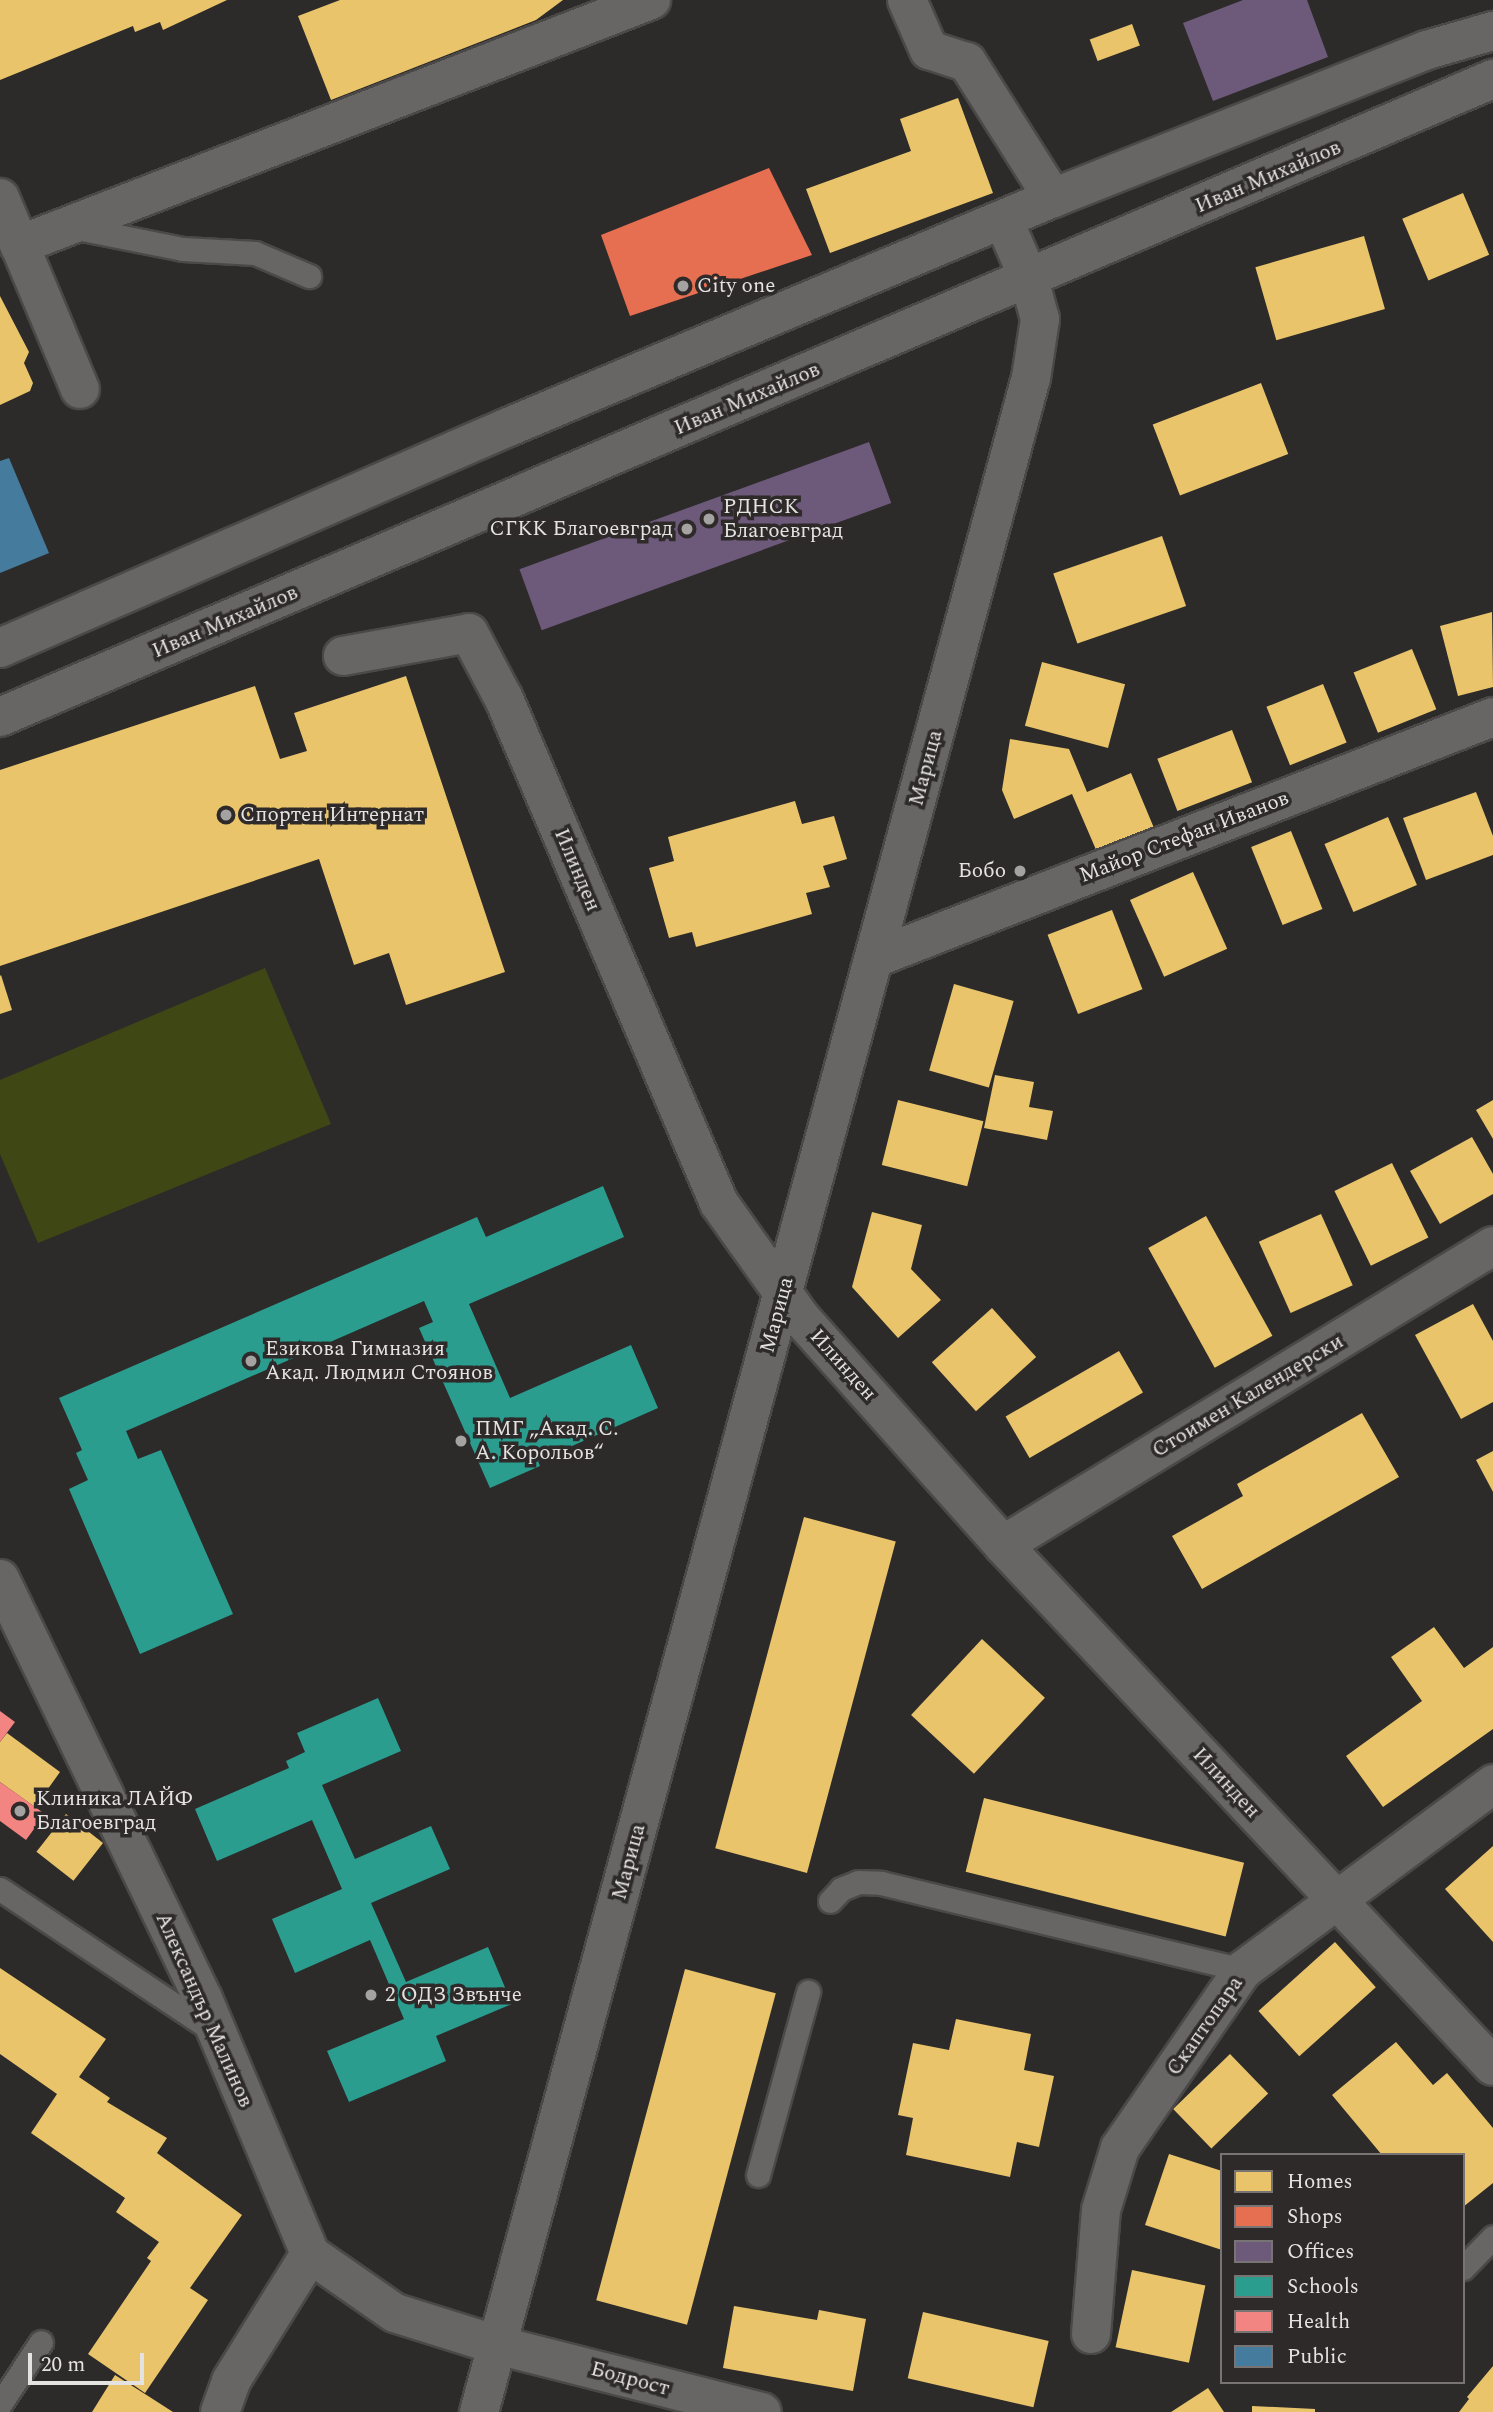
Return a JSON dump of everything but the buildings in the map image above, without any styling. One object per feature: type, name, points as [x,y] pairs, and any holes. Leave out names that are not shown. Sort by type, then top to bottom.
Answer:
[{"type":"street","points":[[19,245],[72,227],[650,0]]},
{"type":"street","points":[[908,0],[929,50],[967,62],[1053,198]]},
{"type":"street","points":[[0,648],[506,428],[1053,198],[1427,50],[1493,31]]},
{"type":"street","name":"Иван Михайлов","points":[[0,717],[1493,79]]},
{"type":"street","points":[[0,198],[80,389]]},
{"type":"street","name":"Марица","points":[[479,2412],[1031,378],[1040,319],[1029,279],[1003,219]]},
{"type":"street","name":"Илинден","points":[[343,656],[469,633],[504,699],[719,1203],[800,1317],[1003,1545],[1493,2066]]},
{"type":"street","name":"Майор Стефан Иванов","points":[[875,958],[1493,716]]},
{"type":"street","name":"Стоимен Календерски","points":[[1003,1545],[1493,1246]]},
{"type":"street","name":"Александър Малинов","points":[[0,1579],[8,1629],[218,2033],[310,2254]]},
{"type":"street","name":"Скаптопара","points":[[1091,2334],[1101,2210],[1120,2148],[1243,1970],[1338,1903],[1493,1784]]},
{"type":"street","points":[[220,2412],[231,2381],[310,2254],[395,2314],[497,2345]]},
{"type":"street","name":"Бодрост","points":[[497,2345],[762,2412]]},
{"type":"lane","points":[[72,227],[183,249],[256,253],[309,276]]},
{"type":"lane","points":[[830,1901],[841,1889],[858,1882],[881,1883],[1243,1970]]},
{"type":"lane","points":[[0,1889],[218,2033]]},
{"type":"lane","points":[[758,2175],[808,1992]]},
{"type":"lane","points":[[1465,2266],[1493,2237]]},
{"type":"lane","points":[[0,2403],[41,2342]]},
{"type":"green space","points":[[265,968],[331,1124],[38,1243],[0,1154],[0,1080]]},
{"type":"place","name":"City one","points":[[683,286]]},
{"type":"place","name":"РДНСК Благоевград","points":[[709,519]]},
{"type":"place","name":"СГКК Благоевград","points":[[687,529]]},
{"type":"place","name":"Спортен Интернат","points":[[226,815]]},
{"type":"place","name":"Бобо","points":[[1020,871]]},
{"type":"place","name":"Езикова Гимназия Акад. Людмил Стоянов","points":[[251,1361]]},
{"type":"place","name":"ПМГ „Акад. С. А. Корольов“","points":[[461,1441]]},
{"type":"place","name":"Клиника ЛАЙФ Благоевград","points":[[20,1811]]},
{"type":"place","name":"2 ОДЗ Звънче","points":[[371,1995]]}]
